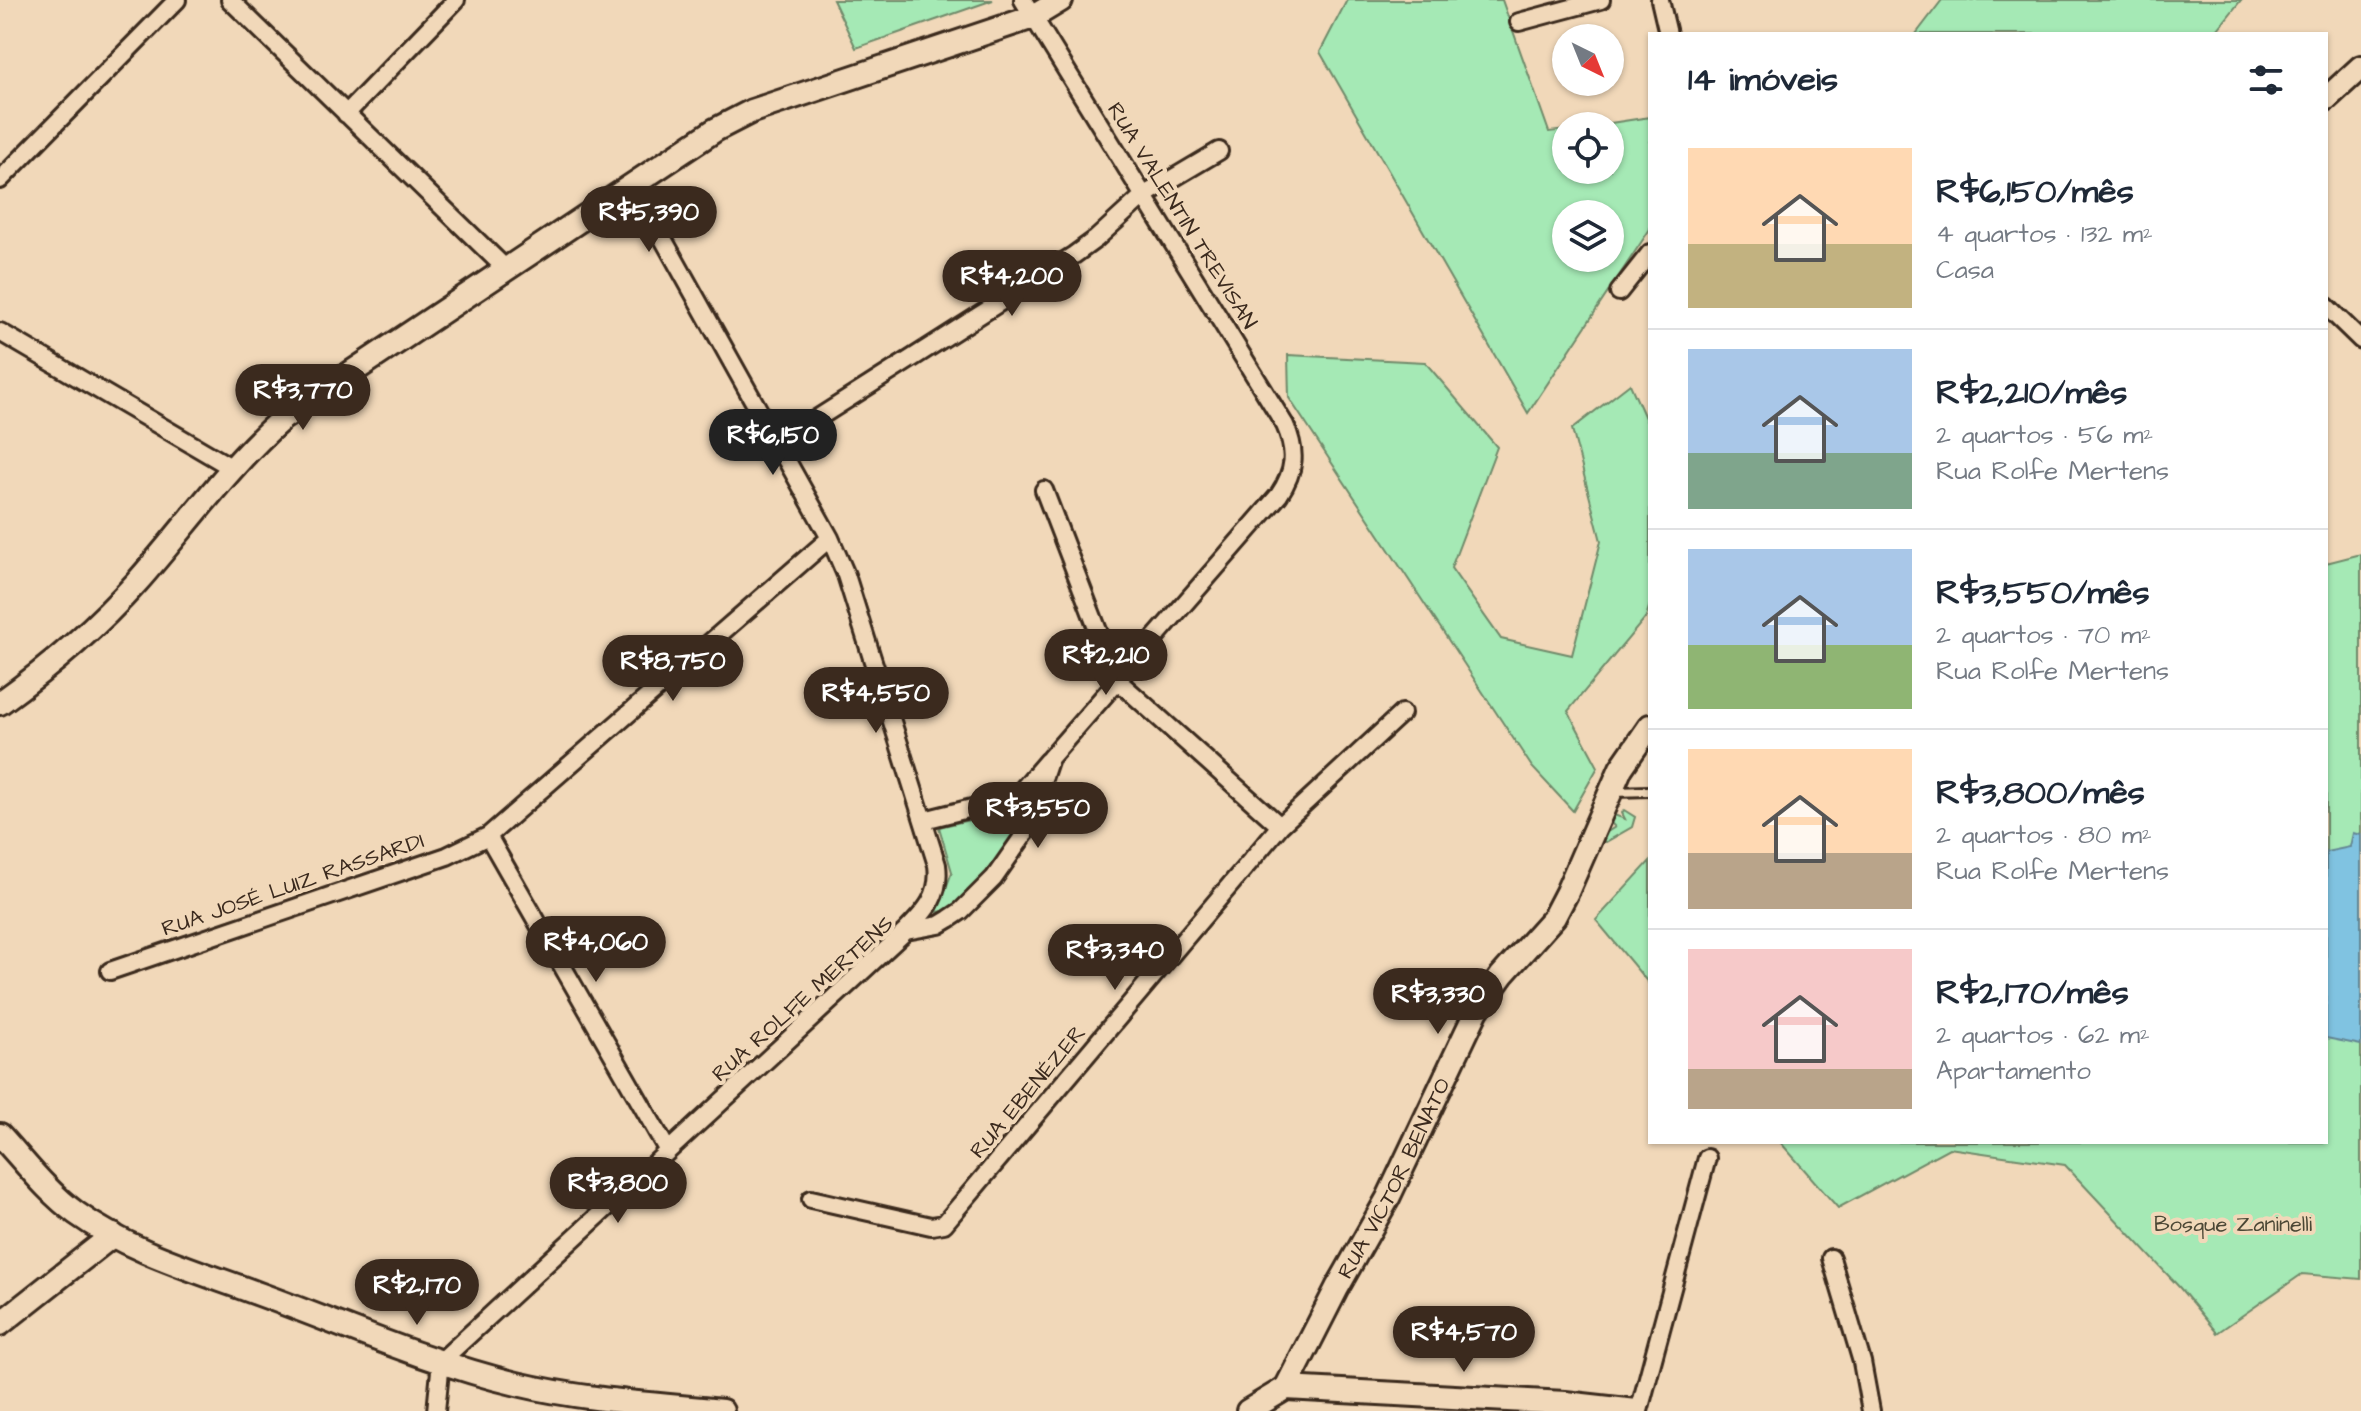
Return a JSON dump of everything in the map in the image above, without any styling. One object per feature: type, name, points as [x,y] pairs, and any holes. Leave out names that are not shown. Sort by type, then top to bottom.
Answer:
[{"type":"street","points":[[0,180],[177,0]]},
{"type":"street","points":[[230,0],[507,270]]},
{"type":"street","points":[[346,114],[456,0]]},
{"type":"street","points":[[0,703],[89,633],[265,434],[300,405],[715,130],[752,111],[1028,8],[1061,0]]},
{"type":"street","points":[[1519,22],[1601,0]]},
{"type":"street","points":[[1660,0],[1668,32]]},
{"type":"street","name":"RUA VALENTIN TREVISAN","points":[[1028,8],[1285,425],[1295,458]]},
{"type":"street","points":[[2328,97],[2361,67]]},
{"type":"street","points":[[777,444],[1074,255],[1143,196],[1219,151]]},
{"type":"street","points":[[633,185],[830,538],[846,575],[937,865],[938,886],[928,909],[906,931]]},
{"type":"street","points":[[1619,292],[1648,256]]},
{"type":"street","points":[[2328,308],[2361,340]]},
{"type":"street","points":[[0,332],[234,469]]},
{"type":"street","name":"RUA ROLFE MERTENS","points":[[441,1361],[906,931],[939,925],[949,919],[994,878],[1024,835],[1050,758],[1279,495],[1292,471],[1295,458]]},
{"type":"street","points":[[1044,490],[1117,680],[1280,826]]},
{"type":"street","name":"RUA JOSÉ LUIZ RASSARDI","points":[[110,971],[447,856],[488,836],[830,538]]},
{"type":"street","name":"RUA EBENÉZER","points":[[811,1199],[931,1226],[944,1224],[1280,826],[1402,713]]},
{"type":"street","name":"RUA VICTOR BENATO","points":[[1286,1388],[1388,1198],[1477,1010],[1502,975],[1554,917],[1609,792],[1633,747],[1648,728]]},
{"type":"street","points":[[924,820],[1016,797],[1050,758]]},
{"type":"street","points":[[488,836],[668,1151]]},
{"type":"street","points":[[0,1135],[62,1202],[113,1235],[178,1264],[441,1361],[577,1403],[722,1411]]},
{"type":"street","points":[[1248,1411],[1286,1388],[1565,1403],[1638,1411],[1707,1158]]},
{"type":"street","points":[[0,1324],[113,1235]]},
{"type":"street","points":[[1831,1258],[1862,1362],[1871,1411]]},
{"type":"street","points":[[436,1411],[441,1361]]},
{"type":"lane","points":[[1609,792],[1648,791]]},
{"type":"green space","points":[[833,0],[993,0],[856,48]]},
{"type":"green space","points":[[1347,0],[1502,0],[1549,132],[1552,132],[1552,184],[1624,184],[1624,121],[1648,117],[1648,232],[1624,268],[1624,200],[1552,200],[1552,272],[1621,272],[1528,413],[1320,52]]},
{"type":"green space","points":[[1942,0],[2241,0],[2216,32],[1918,32]]},
{"type":"green space","points":[[1288,355],[1425,362],[1497,447],[1451,568],[1501,639],[1572,655],[1601,541],[1572,429],[1630,384],[1648,424],[1648,610],[1646,617],[1568,711],[1598,767],[1573,811],[1532,767],[1289,398]]},
{"type":"green space","name":"Bosque Zaninelli","points":[[2361,554],[2361,1279],[2302,1274],[2217,1333],[2180,1288],[2065,1165],[1949,1148],[1838,1208],[1782,1144],[2328,1144],[2328,562]]},
{"type":"green space","points":[[1035,794],[996,865],[982,882],[953,907],[937,912],[952,872],[939,827],[1012,810]]},
{"type":"green space","points":[[1624,810],[1635,817],[1632,827],[1606,842],[1593,841],[1615,827],[1611,823],[1611,814],[1625,819]]},
{"type":"green space","points":[[1648,863],[1648,983],[1596,920]]},
{"type":"water","points":[[2353,833],[2361,835],[2361,1045],[2328,1038],[2328,852],[2350,847]]}]
